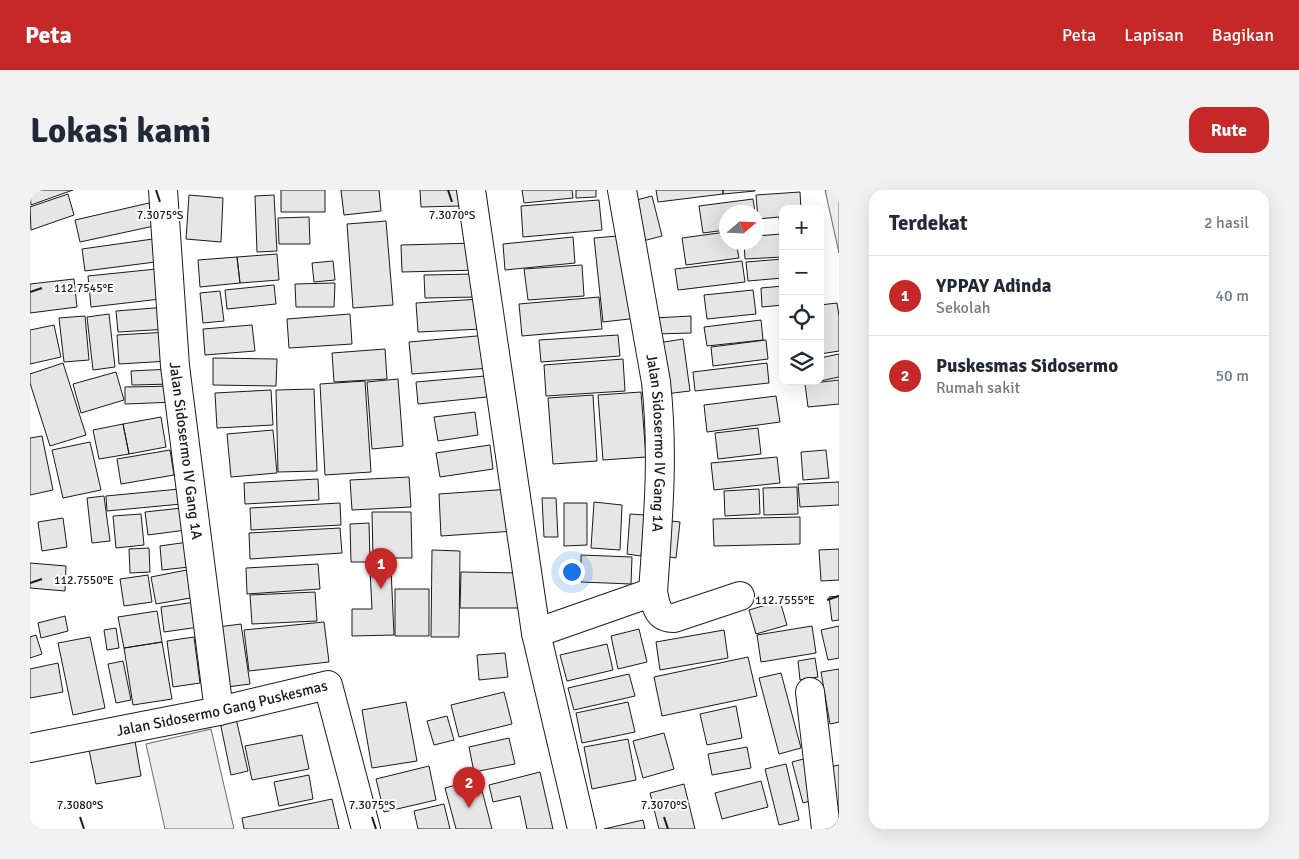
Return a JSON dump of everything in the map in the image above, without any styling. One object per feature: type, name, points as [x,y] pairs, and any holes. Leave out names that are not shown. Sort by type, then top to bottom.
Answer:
[{"type":"street","name":"Jalan Sidosermo IV Gang 1A","points":[[163,190],[175,366],[220,711]]},
{"type":"street","points":[[471,190],[536,633],[582,829]]},
{"type":"street","name":"Jalan Sidosermo IV Gang 1A","points":[[622,190],[656,382],[659,409],[661,482],[653,592],[656,607],[659,614],[668,618],[674,618],[740,596]]},
{"type":"street","points":[[536,633],[653,592]]},
{"type":"street","name":"Jalan Sidosermo Gang Puskesmas","points":[[30,748],[220,711],[328,685],[366,829]]},
{"type":"street","points":[[810,692],[826,829]]},
{"type":"shaded area","points":[[825,190],[839,190],[839,253]]},
{"type":"shaded area","points":[[211,729],[234,829],[165,829],[146,744]]},
{"type":"building","points":[[30,190],[73,190],[31,205]]},
{"type":"building","points":[[281,190],[325,190],[325,212],[281,212]]},
{"type":"building","points":[[341,190],[379,190],[381,211],[344,215]]},
{"type":"building","points":[[420,190],[459,190],[460,206],[421,207]]},
{"type":"building","points":[[522,190],[572,190],[573,198],[524,203]]},
{"type":"building","points":[[576,190],[596,190],[596,197],[576,198]]},
{"type":"building","points":[[656,190],[723,190],[723,194],[658,202]]},
{"type":"building","points":[[723,190],[755,190],[755,191],[723,194]]},
{"type":"building","points":[[800,192],[801,205],[779,205],[779,217],[764,218],[764,205],[757,205],[756,195]]},
{"type":"building","points":[[68,194],[74,215],[31,230],[30,207]]},
{"type":"building","points":[[189,195],[223,198],[221,242],[186,239]]},
{"type":"building","points":[[274,195],[277,251],[257,252],[255,196]]},
{"type":"building","points":[[652,196],[662,236],[639,242],[629,202]]},
{"type":"building","points":[[753,199],[754,205],[719,205],[719,231],[703,233],[699,206]]},
{"type":"building","points":[[599,200],[602,230],[523,237],[521,206]]},
{"type":"building","points":[[149,203],[154,226],[80,242],[75,220]]},
{"type":"building","points":[[309,217],[310,244],[279,244],[278,218]]},
{"type":"building","points":[[386,221],[393,305],[353,308],[347,224]]},
{"type":"building","points":[[719,233],[719,250],[738,250],[739,258],[686,265],[682,238]]},
{"type":"building","points":[[779,234],[779,257],[745,259],[744,250],[764,250],[764,235]]},
{"type":"building","points":[[629,235],[638,318],[603,322],[594,238]]},
{"type":"building","points":[[573,237],[575,263],[505,270],[503,244]]},
{"type":"building","points":[[160,238],[163,261],[85,271],[82,249]]},
{"type":"building","points":[[477,243],[479,270],[402,272],[401,245]]},
{"type":"building","points":[[277,254],[279,280],[240,283],[237,257]]},
{"type":"building","points":[[237,257],[240,283],[200,287],[198,260]]},
{"type":"building","points":[[779,259],[779,278],[748,281],[746,262]]},
{"type":"building","points":[[333,261],[335,280],[314,282],[312,263]]},
{"type":"building","points":[[742,261],[745,282],[678,290],[675,269]]},
{"type":"building","points":[[582,265],[584,296],[528,300],[524,269]]},
{"type":"building","points":[[166,268],[169,298],[91,307],[88,276]]},
{"type":"building","points":[[475,274],[476,297],[425,298],[424,275]]},
{"type":"building","points":[[74,279],[77,307],[30,313],[30,284]]},
{"type":"building","points":[[335,283],[334,307],[296,307],[295,284]]},
{"type":"building","points":[[274,285],[276,304],[227,309],[225,290]]},
{"type":"building","points":[[779,286],[779,305],[762,307],[761,288]]},
{"type":"building","points":[[753,290],[756,314],[707,319],[704,295]]},
{"type":"building","points":[[220,291],[224,321],[203,323],[200,293]]},
{"type":"building","points":[[599,297],[602,329],[522,336],[519,304]]},
{"type":"building","points":[[481,299],[482,329],[418,332],[416,303]]},
{"type":"building","points":[[837,303],[839,351],[824,353],[824,340],[824,305]]},
{"type":"building","points":[[167,307],[169,329],[118,332],[116,311]]},
{"type":"building","points":[[109,314],[115,367],[93,370],[87,317]]},
{"type":"building","points":[[350,314],[352,344],[289,348],[287,319]]},
{"type":"building","points":[[85,316],[89,360],[64,362],[59,318]]},
{"type":"building","points":[[691,316],[691,333],[655,334],[654,318]]},
{"type":"building","points":[[761,320],[763,340],[707,346],[704,327]]},
{"type":"building","points":[[54,325],[61,357],[30,364],[30,330]]},
{"type":"building","points":[[252,325],[255,351],[205,355],[203,329]]},
{"type":"building","points":[[168,332],[169,361],[119,364],[117,335]]},
{"type":"building","points":[[488,335],[490,368],[412,374],[409,342]]},
{"type":"building","points":[[618,335],[620,356],[541,362],[539,340]]},
{"type":"building","points":[[683,339],[690,391],[665,394],[658,343]]},
{"type":"building","points":[[766,340],[768,359],[713,366],[711,347]]},
{"type":"building","points":[[385,349],[387,379],[334,382],[332,353]]},
{"type":"building","points":[[839,354],[839,377],[824,380],[824,357]]},
{"type":"building","points":[[213,358],[277,359],[276,386],[213,385]]},
{"type":"building","points":[[623,359],[625,391],[546,396],[544,365]]},
{"type":"building","points":[[63,363],[86,435],[50,446],[30,383],[30,374]]},
{"type":"building","points":[[767,363],[769,383],[695,391],[693,372]]},
{"type":"building","points":[[172,369],[172,384],[132,385],[131,371]]},
{"type":"building","points":[[116,372],[124,400],[81,413],[73,384]]},
{"type":"building","points":[[485,376],[487,397],[418,404],[416,382]]},
{"type":"building","points":[[398,379],[403,446],[372,449],[367,382]]},
{"type":"building","points":[[839,380],[839,404],[808,407],[805,385],[824,385],[824,382]]},
{"type":"building","points":[[365,381],[371,472],[325,475],[320,384]]},
{"type":"building","points":[[175,386],[175,402],[125,404],[125,387]]},
{"type":"building","points":[[314,389],[317,471],[278,472],[276,390]]},
{"type":"building","points":[[271,390],[273,425],[217,428],[215,393]]},
{"type":"building","points":[[641,392],[646,457],[603,460],[598,395]]},
{"type":"building","points":[[593,395],[597,461],[553,464],[548,398]]},
{"type":"building","points":[[776,396],[780,422],[707,432],[704,405]]},
{"type":"building","points":[[475,412],[478,435],[438,441],[434,417]]},
{"type":"building","points":[[161,417],[166,447],[129,454],[123,424]]},
{"type":"building","points":[[123,424],[129,454],[99,459],[93,430]]},
{"type":"building","points":[[758,428],[761,454],[718,459],[715,433]]},
{"type":"building","points":[[273,430],[277,473],[231,477],[227,434]]},
{"type":"building","points":[[42,436],[53,490],[30,495],[30,438]]},
{"type":"building","points":[[90,442],[101,490],[63,498],[52,450]]},
{"type":"building","points":[[490,445],[493,469],[440,477],[436,453]]},
{"type":"building","points":[[170,450],[174,475],[121,484],[117,459]]},
{"type":"building","points":[[826,450],[829,478],[803,480],[801,452]]},
{"type":"building","points":[[777,457],[780,483],[714,490],[711,463]]},
{"type":"building","points":[[409,477],[411,507],[352,510],[350,480]]},
{"type":"building","points":[[318,479],[319,500],[245,504],[244,483]]},
{"type":"building","points":[[839,482],[839,505],[800,507],[798,484]]},
{"type":"building","points":[[797,487],[798,514],[764,515],[763,488]]},
{"type":"building","points":[[190,488],[192,503],[107,511],[106,496]]},
{"type":"building","points":[[511,489],[515,531],[441,536],[439,494]]},
{"type":"building","points":[[759,489],[760,514],[725,516],[724,491]]},
{"type":"building","points":[[104,496],[110,541],[92,543],[87,498]]},
{"type":"building","points":[[542,498],[556,498],[558,537],[544,537]]},
{"type":"building","points":[[594,502],[622,505],[620,550],[591,548]]},
{"type":"building","points":[[340,503],[341,525],[251,530],[250,508]]},
{"type":"building","points":[[564,503],[587,503],[587,545],[564,546]]},
{"type":"building","points":[[191,507],[194,529],[148,535],[145,512]]},
{"type":"building","points":[[372,512],[411,512],[412,558],[373,558]]},
{"type":"building","points":[[141,514],[144,545],[116,548],[113,516]]},
{"type":"building","points":[[630,514],[645,515],[641,556],[627,554]]},
{"type":"building","points":[[800,517],[800,544],[714,546],[713,519]]},
{"type":"building","points":[[63,518],[67,547],[42,551],[38,522]]},
{"type":"building","points":[[662,520],[680,522],[676,558],[657,555]]},
{"type":"building","points":[[369,523],[370,562],[351,562],[350,524]]},
{"type":"building","points":[[340,528],[342,553],[250,559],[249,533]]},
{"type":"building","points":[[195,541],[198,566],[162,570],[160,546]]},
{"type":"building","points":[[149,548],[150,572],[130,573],[129,549]]},
{"type":"building","points":[[839,549],[839,580],[821,581],[819,550]]},
{"type":"building","points":[[432,550],[460,551],[459,637],[431,637]]},
{"type":"building","points":[[581,555],[632,557],[631,584],[581,582]]},
{"type":"building","points":[[30,563],[66,566],[65,591],[30,588]]},
{"type":"building","points":[[318,564],[320,589],[247,594],[246,568]]},
{"type":"building","points":[[197,568],[202,596],[156,604],[151,577]]},
{"type":"building","points":[[370,569],[391,569],[394,635],[352,636],[352,609],[372,609]]},
{"type":"building","points":[[461,572],[525,573],[525,608],[460,608]]},
{"type":"building","points":[[148,575],[152,602],[124,606],[120,579]]},
{"type":"building","points":[[395,589],[429,589],[429,636],[395,636]]},
{"type":"building","points":[[315,592],[317,621],[252,624],[250,595]]},
{"type":"building","points":[[839,596],[839,620],[832,621],[829,597]]},
{"type":"building","points":[[203,601],[206,626],[164,632],[161,607]]},
{"type":"building","points":[[780,601],[787,625],[756,634],[749,610]]},
{"type":"building","points":[[157,611],[162,642],[124,648],[118,617]]},
{"type":"building","points":[[65,616],[68,631],[41,638],[38,623]]},
{"type":"building","points":[[324,622],[329,662],[249,671],[244,630]]},
{"type":"building","points":[[241,624],[250,684],[219,688],[211,628]]},
{"type":"building","points":[[812,626],[816,653],[761,662],[757,635]]},
{"type":"building","points":[[839,626],[839,658],[828,660],[821,630]]},
{"type":"building","points":[[116,628],[119,648],[107,650],[104,630]]},
{"type":"building","points":[[639,629],[647,662],[618,669],[611,636]]},
{"type":"building","points":[[724,630],[728,658],[660,670],[656,642]]},
{"type":"building","points":[[36,635],[42,654],[30,658],[30,637]]},
{"type":"building","points":[[90,637],[105,708],[73,715],[58,643]]},
{"type":"building","points":[[194,637],[200,683],[173,687],[167,641]]},
{"type":"building","points":[[162,642],[172,699],[133,705],[124,648]]},
{"type":"building","points":[[607,644],[613,670],[567,681],[560,655]]},
{"type":"building","points":[[505,653],[508,677],[479,680],[477,655]]},
{"type":"building","points":[[748,657],[757,696],[662,716],[654,677]]},
{"type":"building","points":[[815,658],[818,677],[800,680],[798,661]]},
{"type":"building","points":[[123,661],[131,700],[116,703],[108,664]]},
{"type":"building","points":[[58,663],[63,692],[30,698],[30,669]]},
{"type":"building","points":[[839,669],[839,722],[830,724],[821,672]]},
{"type":"building","points":[[781,673],[801,748],[779,754],[759,678]]},
{"type":"building","points":[[629,674],[635,696],[574,710],[568,688]]},
{"type":"building","points":[[504,692],[512,724],[459,737],[451,705]]},
{"type":"building","points":[[406,702],[417,761],[372,768],[362,710]]},
{"type":"building","points":[[628,702],[635,732],[582,743],[576,713]]},
{"type":"building","points":[[736,706],[742,738],[707,745],[700,714]]},
{"type":"building","points":[[235,714],[248,771],[231,775],[219,717]]},
{"type":"building","points":[[447,716],[454,740],[434,745],[427,721]]},
{"type":"building","points":[[664,733],[674,769],[643,778],[633,741]]},
{"type":"building","points":[[302,735],[309,769],[252,780],[245,746]]},
{"type":"building","points":[[509,738],[515,764],[474,772],[469,747]]},
{"type":"building","points":[[628,739],[636,780],[592,789],[584,747]]},
{"type":"building","points":[[135,741],[141,776],[96,784],[89,750]]},
{"type":"building","points":[[747,747],[751,768],[712,775],[708,754]]},
{"type":"building","points":[[807,758],[818,799],[803,803],[792,762]]},
{"type":"building","points":[[786,764],[799,820],[779,825],[765,769]]},
{"type":"building","points":[[839,765],[839,814],[829,767]]},
{"type":"building","points":[[429,766],[436,800],[384,812],[376,779]]},
{"type":"building","points":[[540,772],[553,829],[527,829],[520,796],[493,802],[489,785]]},
{"type":"building","points":[[309,775],[313,799],[279,806],[274,782]]},
{"type":"building","points":[[479,779],[492,829],[456,829],[445,788]]},
{"type":"building","points":[[761,781],[768,807],[722,819],[715,793]]},
{"type":"building","points":[[684,784],[695,829],[659,829],[650,793]]},
{"type":"building","points":[[332,799],[339,829],[244,829],[242,818]]},
{"type":"building","points":[[444,804],[450,829],[418,829],[414,811]]},
{"type":"building","points":[[643,820],[645,829],[604,829]]},
{"type":"place","name":"YPPAY Adinda","points":[[381,589]]},
{"type":"place","name":"Puskesmas Sidosermo","points":[[469,808]]}]
